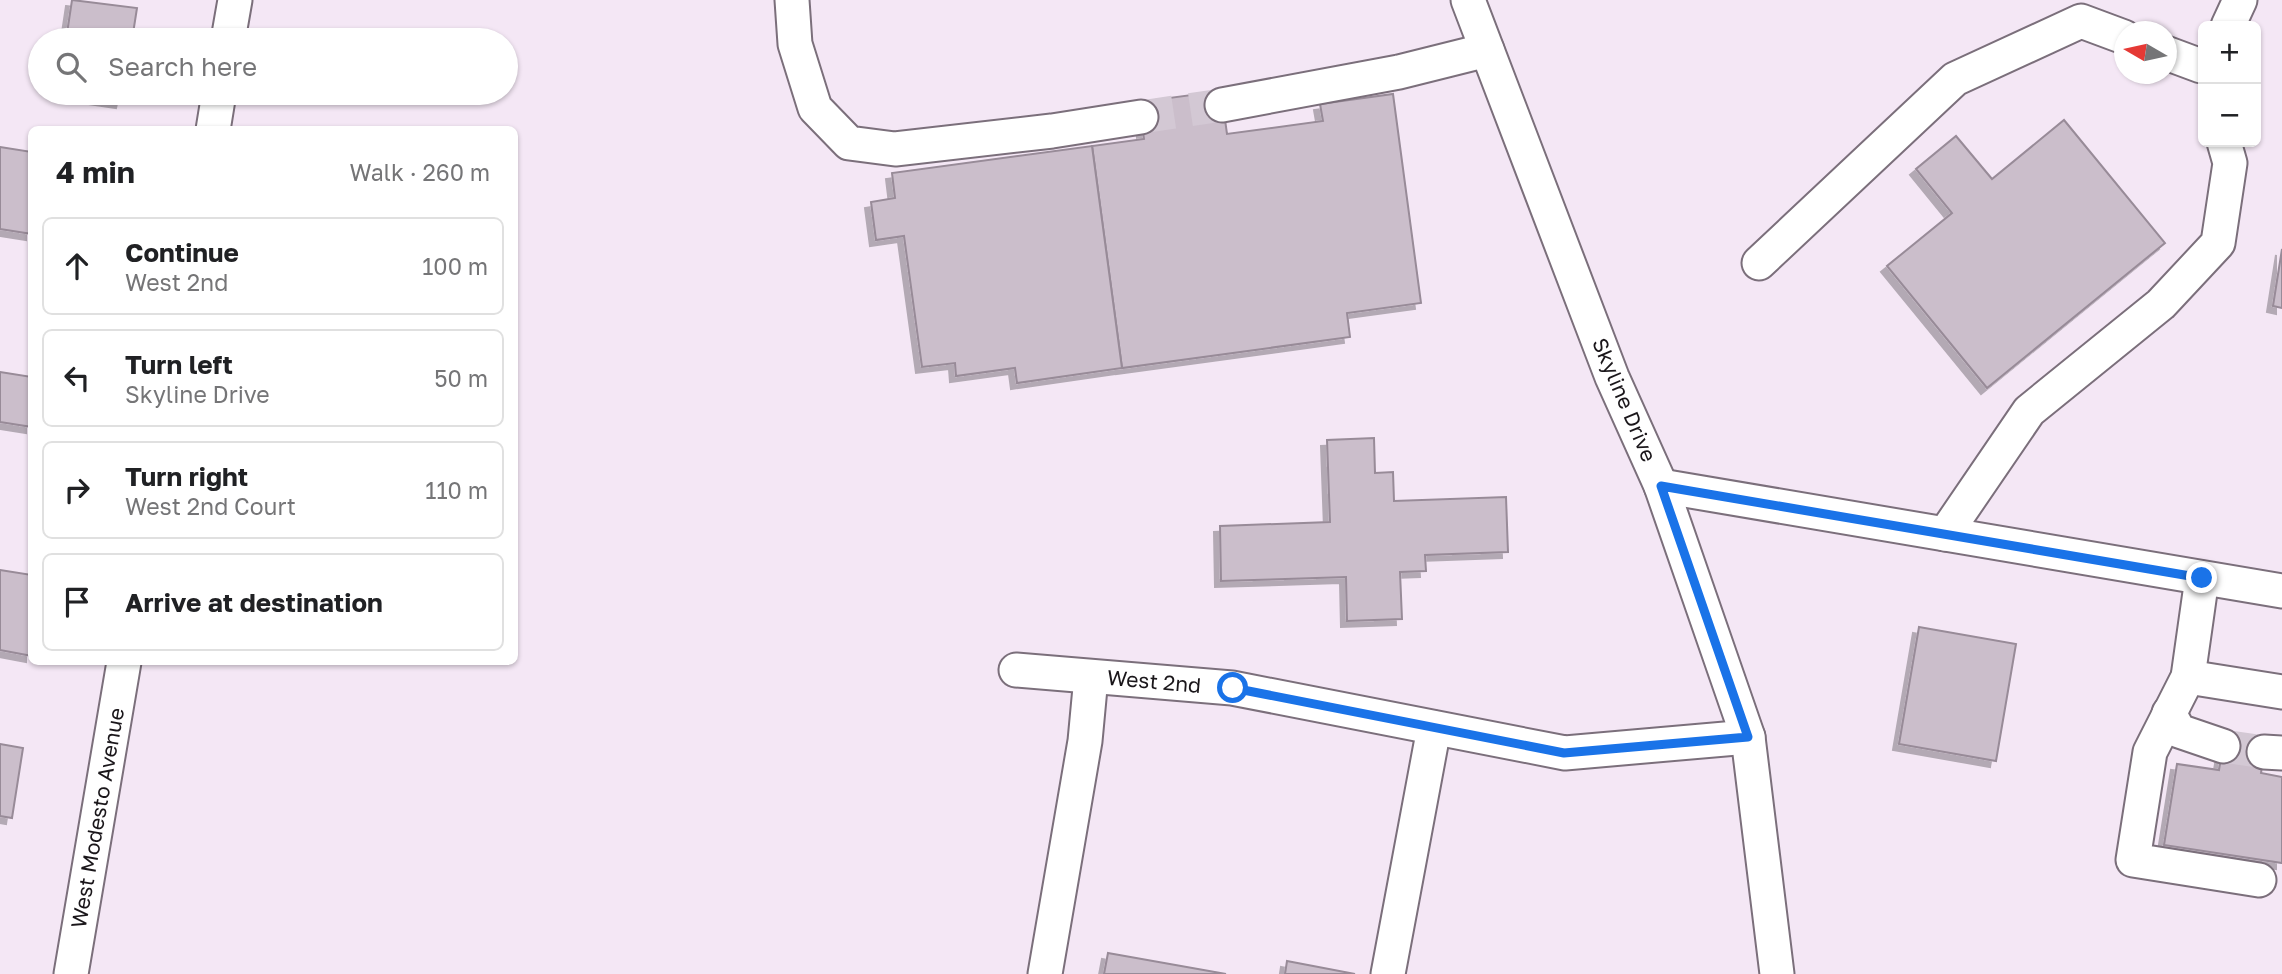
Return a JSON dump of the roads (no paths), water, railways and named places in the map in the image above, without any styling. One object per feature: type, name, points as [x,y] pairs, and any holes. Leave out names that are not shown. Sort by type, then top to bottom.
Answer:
[{"type":"street","points":[[230,28],[235,0]]},
{"type":"street","points":[[792,0],[795,44],[815,108],[849,143],[895,149],[1052,131],[1141,117]]},
{"type":"street","name":"Skyline Drive","points":[[1468,0],[1612,377],[1661,486],[1748,737],[1777,974]]},
{"type":"street","points":[[2230,21],[2240,0]]},
{"type":"street","points":[[1759,263],[1955,79],[2081,21],[2114,33]]},
{"type":"street","points":[[1222,105],[1399,72],[1487,51]]},
{"type":"street","points":[[2177,57],[2198,65]]},
{"type":"street","points":[[214,126],[217,105]]},
{"type":"street","points":[[1945,534],[2029,411],[2161,304],[2217,243],[2230,163],[2225,147]]},
{"type":"street","points":[[1661,486],[2282,591]]},
{"type":"street","points":[[2202,578],[2188,677],[2150,751],[2133,860],[2259,880]]},
{"type":"street","name":"West Modesto Avenue","points":[[78,970],[124,665]]},
{"type":"street","name":"West 2nd","points":[[1016,670],[1233,688],[1564,753],[1748,737]]},
{"type":"street","points":[[1045,974],[1085,741],[1091,677]]},
{"type":"street","points":[[2188,677],[2282,692]]},
{"type":"street","points":[[2169,713],[2179,731],[2223,746]]},
{"type":"street","points":[[1388,974],[1434,728]]},
{"type":"tunnel","points":[[1141,117],[1222,105]]},
{"type":"tunnel","points":[[2223,746],[2264,752]]}]
